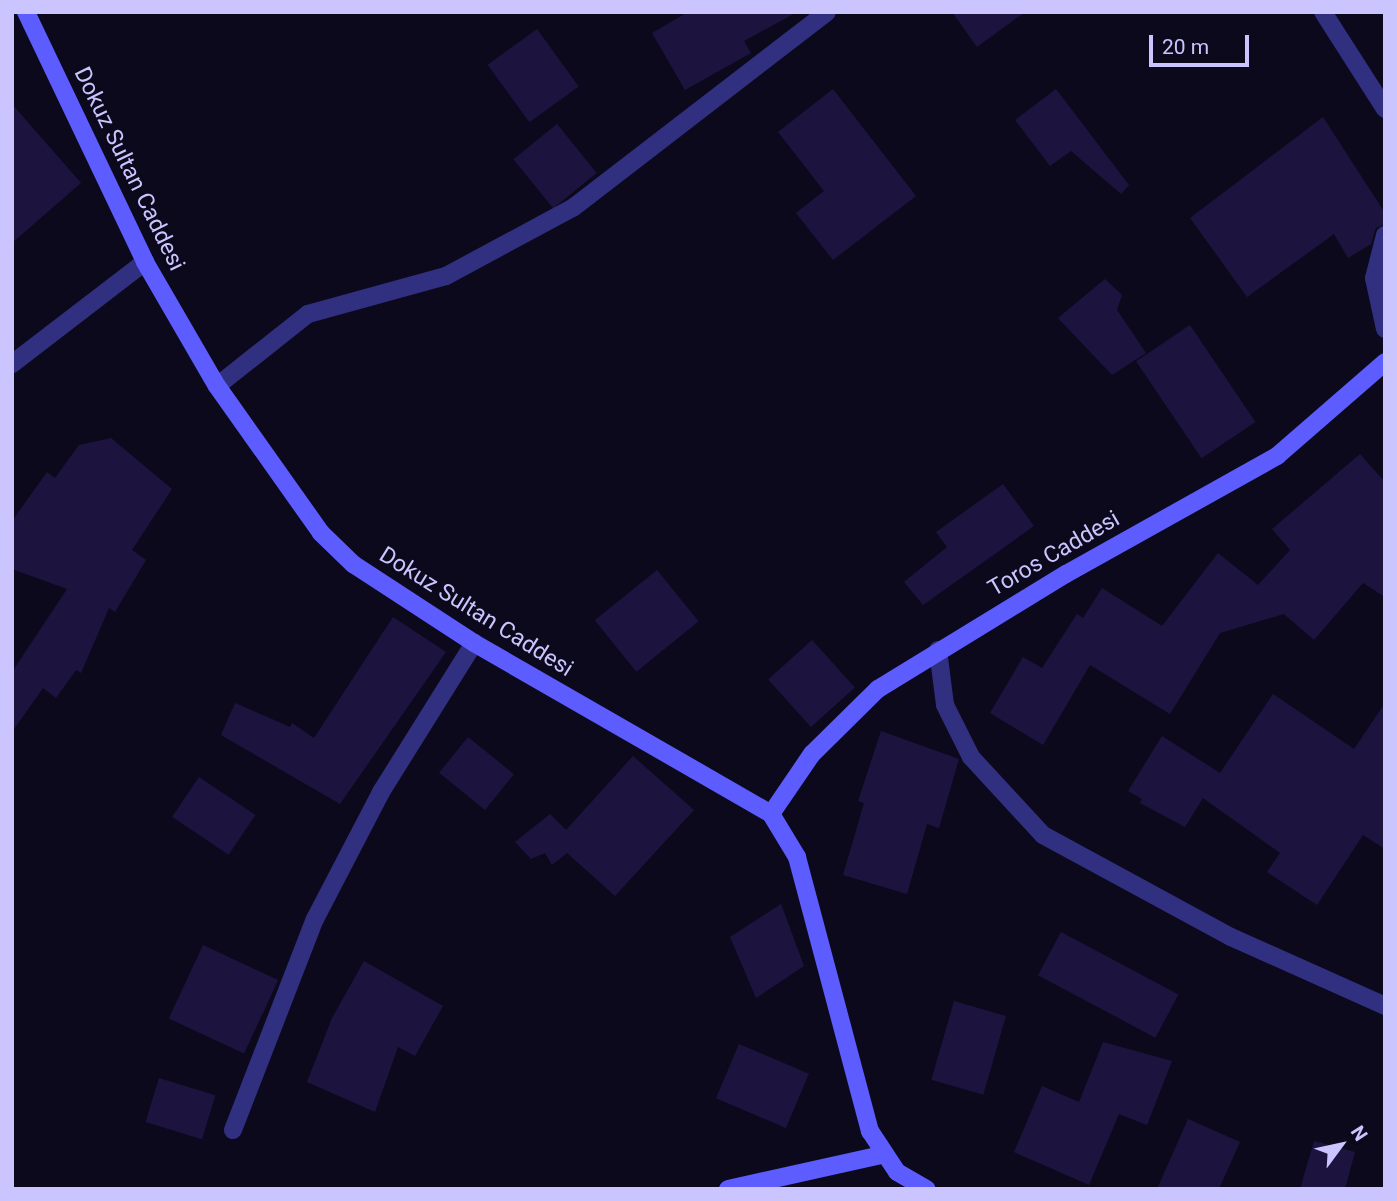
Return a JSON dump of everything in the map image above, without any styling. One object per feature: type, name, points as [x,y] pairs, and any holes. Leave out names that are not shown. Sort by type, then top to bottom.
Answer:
[{"type":"street","name":"Dokuz Sultan Caddesi","points":[[26,12],[145,262],[217,386],[321,533],[353,564],[474,643],[771,814],[797,857],[881,1155]]},
{"type":"street","points":[[217,386],[308,314],[446,276],[574,207],[827,12]]},
{"type":"street","points":[[1323,12],[1385,109]]},
{"type":"street","points":[[1385,235],[1374,278],[1385,329]]},
{"type":"street","points":[[12,364],[145,262]]},
{"type":"street","name":"Toros Caddesi","points":[[771,814],[847,715],[938,650],[1277,456],[1385,362]]},
{"type":"street","points":[[233,1130],[315,919],[381,792],[474,643]]},
{"type":"street","points":[[938,650],[945,705],[971,757],[1043,835],[1231,937],[1385,1006]]},
{"type":"street","points":[[728,1189],[881,1155],[926,1189]]},
{"type":"building","points":[[688,12],[797,12],[744,41],[751,53],[685,90],[652,33]]},
{"type":"building","points":[[952,12],[1025,12],[977,47]]},
{"type":"building","points":[[537,29],[579,86],[529,122],[488,65]]},
{"type":"building","points":[[833,89],[916,196],[833,260],[796,213],[824,191],[778,132]]},
{"type":"building","points":[[1056,89],[1129,185],[1121,194],[1071,151],[1050,166],[1015,120]]},
{"type":"building","points":[[12,104],[81,183],[12,243]]},
{"type":"building","points":[[1323,117],[1385,213],[1385,224],[1376,228],[1371,244],[1348,258],[1334,234],[1247,297],[1190,218]]},
{"type":"building","points":[[557,124],[597,173],[553,208],[513,159]]},
{"type":"building","points":[[1105,279],[1122,295],[1117,310],[1146,353],[1112,375],[1058,318]]},
{"type":"building","points":[[1190,325],[1255,422],[1202,458],[1136,361]]},
{"type":"building","points":[[111,438],[172,489],[132,550],[146,560],[115,612],[109,608],[81,673],[76,670],[56,698],[43,688],[12,732],[12,672],[67,589],[12,569],[12,521],[47,472],[55,478],[79,445]]},
{"type":"building","points":[[1360,454],[1385,482],[1385,597],[1363,583],[1314,640],[1284,614],[1220,633],[1170,714],[1090,665],[1043,745],[990,713],[1023,657],[1042,668],[1077,614],[1083,618],[1102,588],[1162,626],[1218,553],[1258,585],[1290,550],[1272,529]]},
{"type":"building","points":[[1003,484],[1034,526],[923,605],[904,582],[947,547],[936,532]]},
{"type":"building","points":[[657,570],[699,621],[636,672],[595,620]]},
{"type":"building","points":[[393,617],[446,652],[340,804],[221,735],[235,703],[290,727],[292,723],[314,738]]},
{"type":"building","points":[[812,640],[855,688],[811,727],[768,679]]},
{"type":"building","points":[[1273,694],[1354,749],[1385,703],[1385,849],[1363,835],[1317,905],[1267,872],[1280,853],[1203,798],[1185,827],[1140,803],[1142,799],[1128,791],[1162,736],[1220,773]]},
{"type":"building","points":[[881,731],[959,759],[939,828],[927,824],[907,894],[843,875],[864,803],[858,801]]},
{"type":"building","points":[[468,737],[514,774],[485,810],[439,773]]},
{"type":"building","points":[[633,756],[694,810],[615,896],[567,853],[552,865],[545,853],[531,859],[515,842],[550,814],[566,830]]},
{"type":"building","points":[[199,777],[255,815],[229,855],[172,817]]},
{"type":"building","points":[[781,904],[804,966],[756,998],[730,937]]},
{"type":"building","points":[[1061,932],[1178,994],[1155,1038],[1038,975]]},
{"type":"building","points":[[203,945],[278,980],[244,1053],[169,1018]]},
{"type":"building","points":[[364,961],[443,1006],[415,1056],[398,1047],[375,1112],[307,1082],[332,1018]]},
{"type":"building","points":[[954,1001],[1006,1016],[983,1095],[931,1080]]},
{"type":"building","points":[[1103,1042],[1172,1061],[1147,1125],[1119,1114],[1089,1185],[1014,1152],[1042,1086],[1079,1102]]},
{"type":"building","points":[[739,1044],[809,1074],[786,1128],[716,1098]]},
{"type":"building","points":[[159,1078],[215,1095],[202,1139],[146,1122]]},
{"type":"building","points":[[1188,1119],[1240,1142],[1219,1189],[1157,1189]]},
{"type":"building","points":[[1314,1141],[1355,1152],[1345,1189],[1300,1189]]}]
